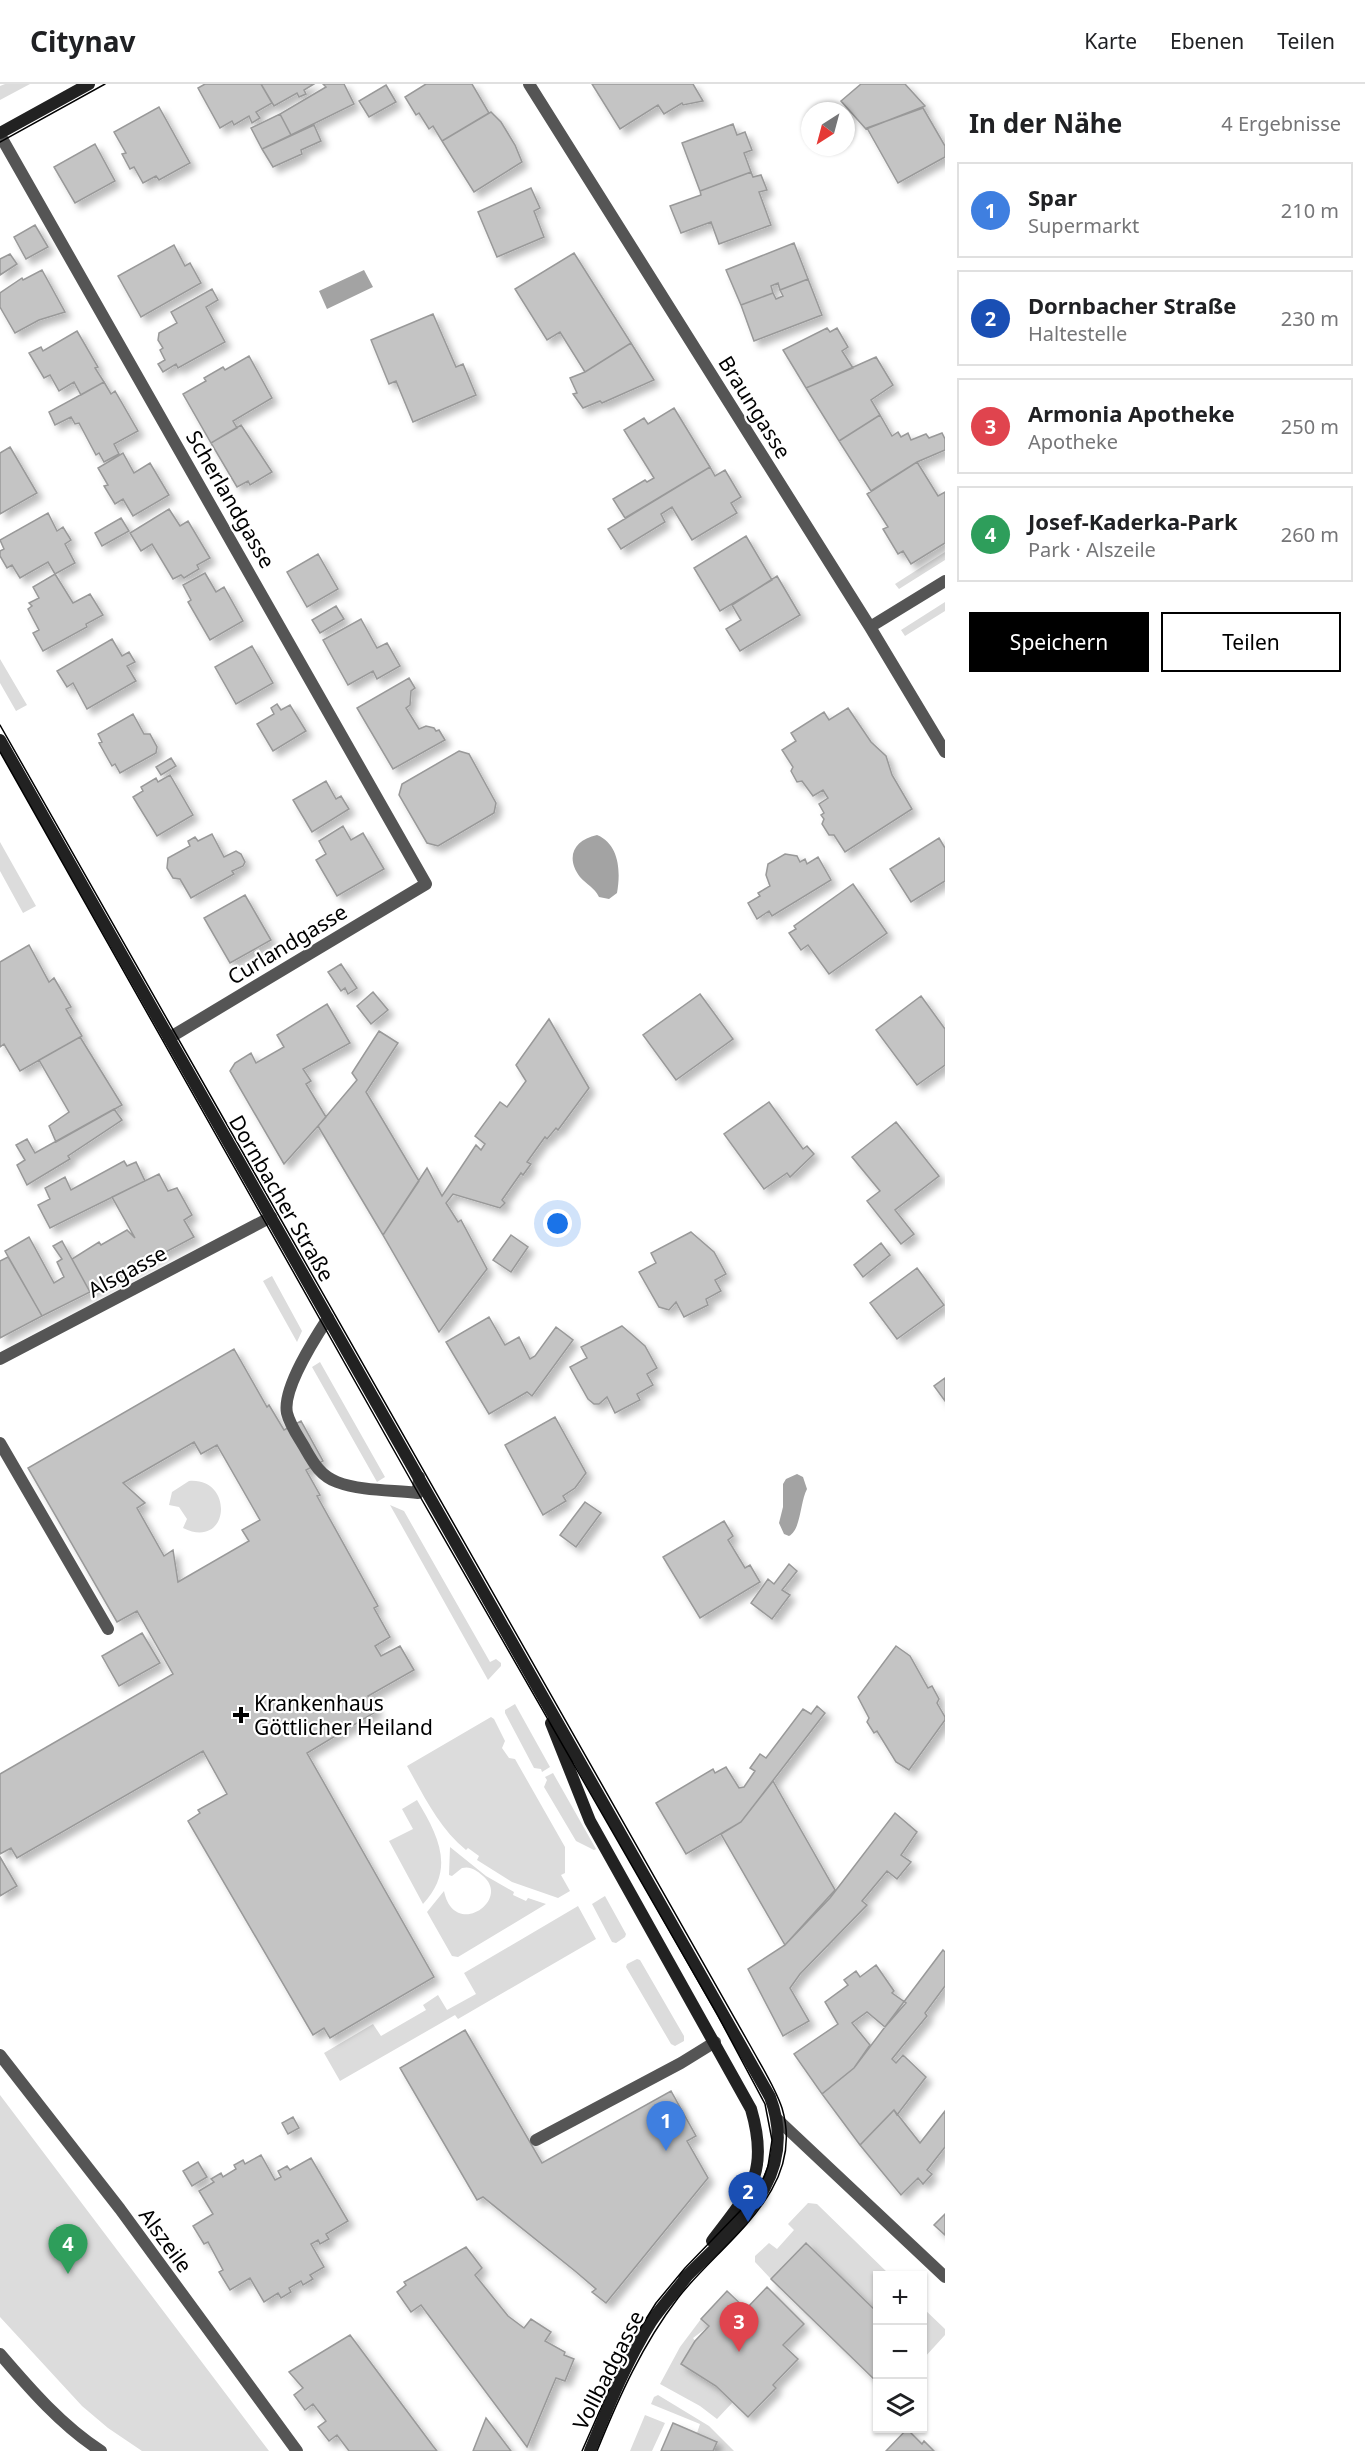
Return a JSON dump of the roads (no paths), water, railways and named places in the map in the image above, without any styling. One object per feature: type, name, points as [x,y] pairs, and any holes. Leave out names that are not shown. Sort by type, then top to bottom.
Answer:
[{"type":"main road","points":[[0,134],[89,84]]},
{"type":"main road","name":"Dornbacher Straße","points":[[0,740],[763,2082],[777,2119]]},
{"type":"main road","name":"Dornbacher Straße","points":[[531,1675],[590,1821],[751,2109],[759,2140],[759,2159]]},
{"type":"main road","name":"Vollbadgasse","points":[[684,2279],[744,2218],[761,2197],[776,2161],[777,2119]]},
{"type":"main road","name":"Vollbadgasse","points":[[590,2451],[633,2355],[652,2322],[746,2196],[759,2159]]},
{"type":"street","name":"Braungasse","points":[[529,84],[870,627],[945,752]]},
{"type":"street","name":"Scherlandgasse","points":[[0,134],[426,884]]},
{"type":"street","points":[[870,627],[945,581]]},
{"type":"street","name":"Curlandgasse","points":[[169,1038],[426,884]]},
{"type":"street","name":"Alsgasse","points":[[0,1359],[271,1217]]},
{"type":"street","points":[[328,1318],[302,1361],[286,1403],[287,1414],[315,1466],[325,1477],[356,1487],[418,1493],[419,1477]]},
{"type":"street","points":[[0,1443],[108,1629]]},
{"type":"street","points":[[536,2140],[681,2063],[715,2042]]},
{"type":"street","name":"Alszeile","points":[[0,2055],[120,2209],[297,2451]]},
{"type":"street","name":"Dornbacher Straße","points":[[777,2119],[945,2277]]},
{"type":"street","points":[[0,2354],[21,2379],[79,2437],[101,2451]]},
{"type":"tram line","points":[[0,142],[105,84]]},
{"type":"tram line","points":[[0,725],[764,2070],[782,2108],[786,2138],[782,2165],[771,2190],[756,2214],[696,2277],[665,2316],[632,2372],[597,2451]]},
{"type":"tram line","points":[[0,752],[418,1493],[717,2014],[765,2104],[772,2140],[764,2177],[742,2209],[685,2268],[656,2303],[626,2351],[582,2451]]},
{"type":"place","name":"Krankenhaus Göttlicher Heiland","points":[[241,1715]]},
{"type":"place","name":"Spar","points":[[666,2151]]},
{"type":"place","name":"Dornbacher Straße","points":[[748,2222]]},
{"type":"place","name":"Josef-Kaderka-Park","points":[[68,2274]]},
{"type":"place","name":"Armonia Apotheke","points":[[739,2352]]}]
